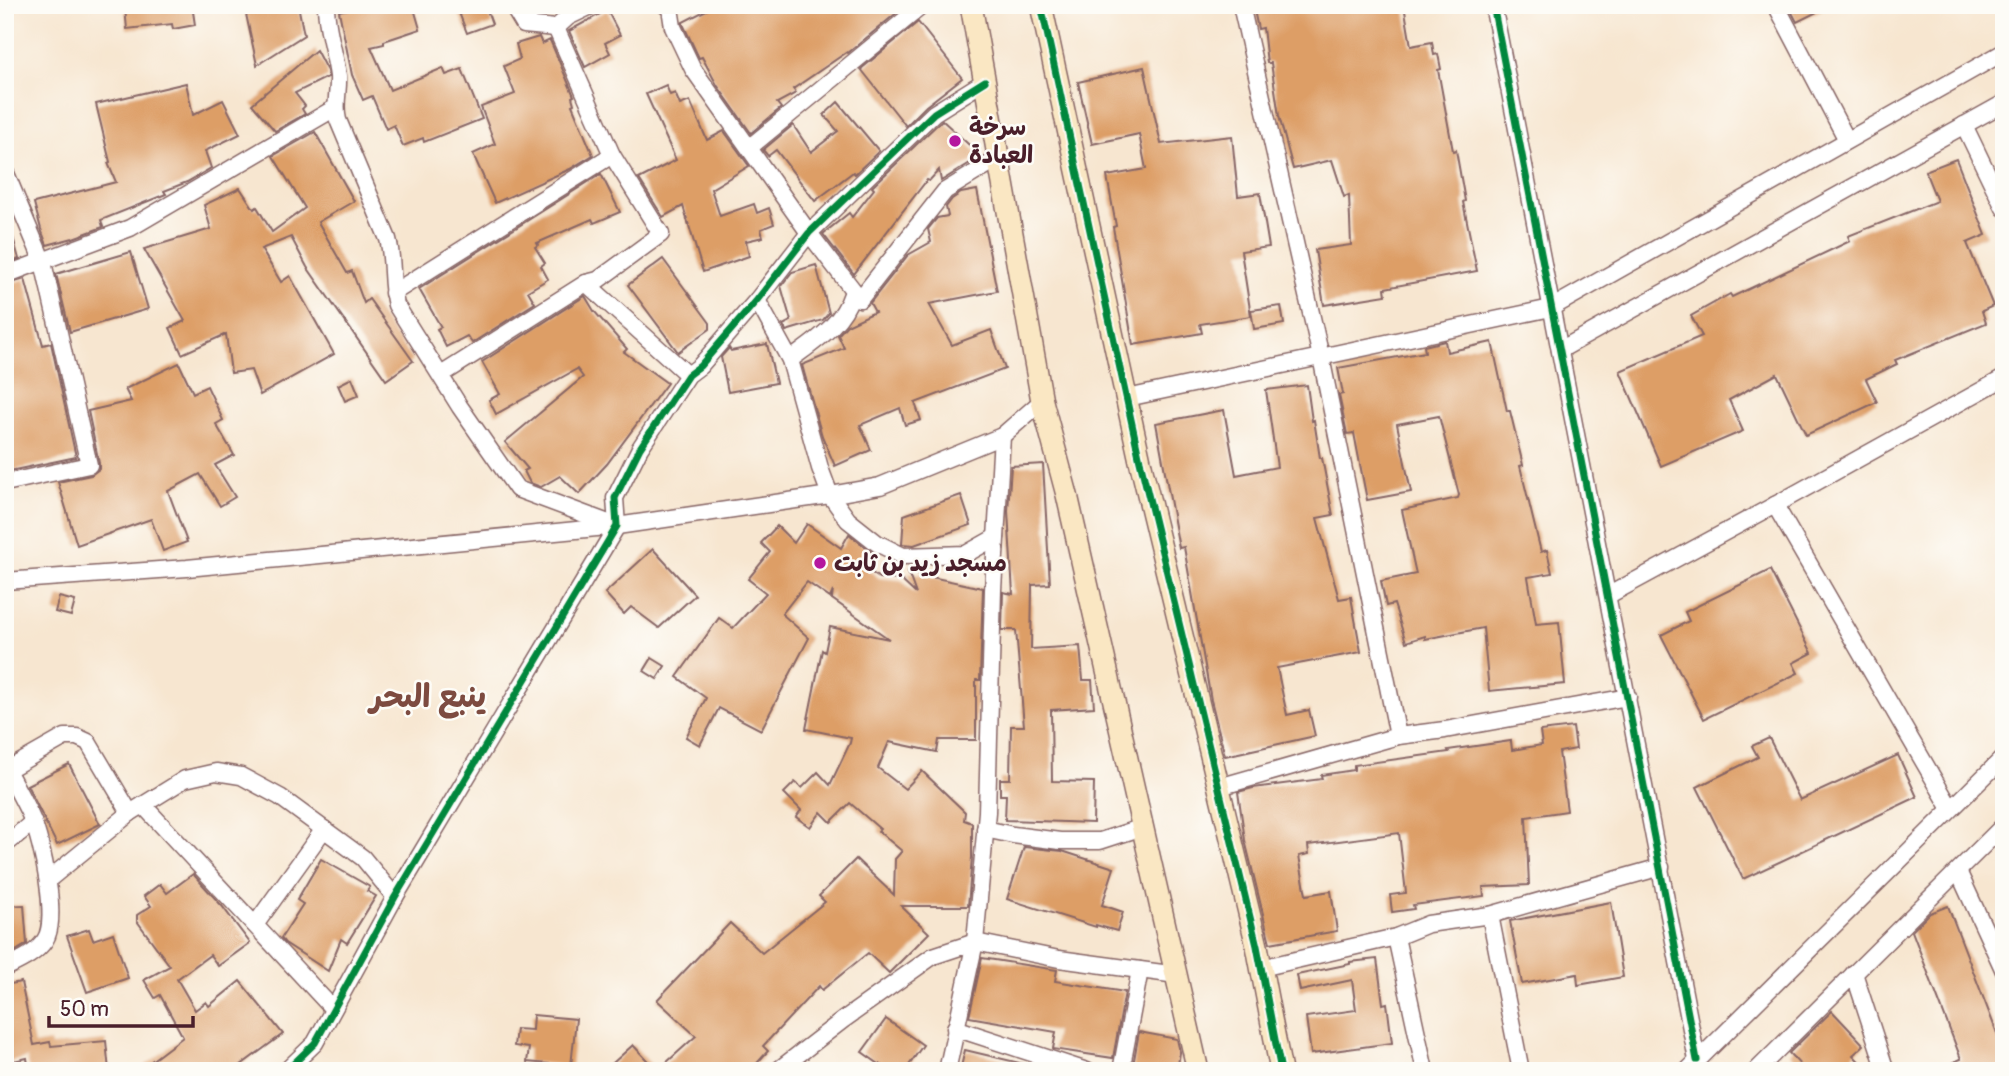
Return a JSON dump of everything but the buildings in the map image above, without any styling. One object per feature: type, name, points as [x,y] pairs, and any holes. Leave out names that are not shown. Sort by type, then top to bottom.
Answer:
[{"type":"street","points":[[326,5],[337,73],[335,108],[388,239],[396,305],[460,407],[517,489],[617,526]]},
{"type":"street","points":[[512,5],[524,25],[556,27],[568,17],[593,5]]},
{"type":"street","points":[[750,147],[923,5]]},
{"type":"street","points":[[971,5],[1042,401],[1067,495],[1198,1071]]},
{"type":"street","points":[[1041,5],[1126,398],[1261,968],[1281,1071]]},
{"type":"street","points":[[1241,5],[1321,357],[1398,736]]},
{"type":"street","points":[[1493,5],[1661,867],[1692,1066]]},
{"type":"street","points":[[1776,5],[1847,140]]},
{"type":"street","points":[[671,6],[673,27],[693,69],[809,233],[860,299]]},
{"type":"street","points":[[441,375],[586,283],[598,281],[661,234],[612,155],[556,27]]},
{"type":"street","points":[[1126,398],[1551,308],[2004,52]]},
{"type":"street","points":[[286,1071],[301,1065],[315,1043],[395,897],[617,526],[615,498],[640,448],[688,375],[700,366],[757,300],[809,233],[934,113],[985,81]]},
{"type":"street","points":[[5,275],[130,228],[335,108]]},
{"type":"street","points":[[1560,350],[1964,125],[2002,108]]},
{"type":"street","points":[[1964,125],[2004,208]]},
{"type":"street","points":[[393,293],[612,155]]},
{"type":"street","points":[[860,299],[945,191],[999,158]]},
{"type":"street","points":[[5,171],[43,262],[89,465],[5,483]]},
{"type":"street","points":[[586,283],[688,375]]},
{"type":"street","points":[[790,360],[830,331],[848,306],[852,294],[860,299]]},
{"type":"street","points":[[757,300],[790,360],[820,468],[830,495],[848,520],[877,544],[903,556],[966,554],[996,537]]},
{"type":"street","points":[[1609,595],[2004,378]]},
{"type":"street","points":[[5,581],[187,568],[617,526],[830,495],[880,486],[1002,436],[1042,401]]},
{"type":"street","points":[[947,1071],[975,942],[985,829],[1002,436]]},
{"type":"street","points":[[1775,505],[1951,808]]},
{"type":"street","points":[[1219,788],[1398,736],[1628,697]]},
{"type":"street","points":[[5,968],[27,957],[46,940],[51,911],[48,880],[33,822],[6,768],[65,737],[78,737],[88,742],[136,809],[255,925],[334,1009]]},
{"type":"street","points":[[1692,1066],[2004,757]]},
{"type":"street","points":[[48,880],[136,809],[185,779],[216,772],[241,776],[280,797],[363,858],[395,897]]},
{"type":"street","points":[[5,845],[33,822]]},
{"type":"street","points":[[1756,1071],[2004,825]]},
{"type":"street","points":[[985,829],[1060,841],[1100,841],[1143,827]]},
{"type":"street","points":[[255,925],[324,830]]},
{"type":"street","points":[[1261,968],[1396,937],[1428,924],[1490,915],[1661,867]]},
{"type":"street","points":[[1958,871],[2004,971]]},
{"type":"street","points":[[1490,915],[1521,1071]]},
{"type":"street","points":[[1396,937],[1425,1071]]},
{"type":"street","points":[[777,1071],[933,956],[975,942],[1059,959],[1177,975]]},
{"type":"street","points":[[1121,1071],[1140,970]]},
{"type":"street","points":[[1854,973],[1886,1071]]},
{"type":"street","points":[[956,1028],[1087,1071]]},
{"type":"cycle path","points":[[1041,5],[1140,461],[1257,946],[1281,1071]]},
{"type":"cycle path","points":[[1493,5],[1697,1060]]},
{"type":"cycle path","points":[[286,1071],[315,1043],[395,897],[617,526],[615,498],[640,448],[688,375],[700,366],[757,300],[809,233],[934,113],[985,81]]},
{"type":"place","name":"سرخة العبادة","points":[[955,141]]},
{"type":"place","name":"مسجد زيد بن ثابت","points":[[820,563]]},
{"type":"district","name":"ينبع البحر","points":[[428,697]]}]
